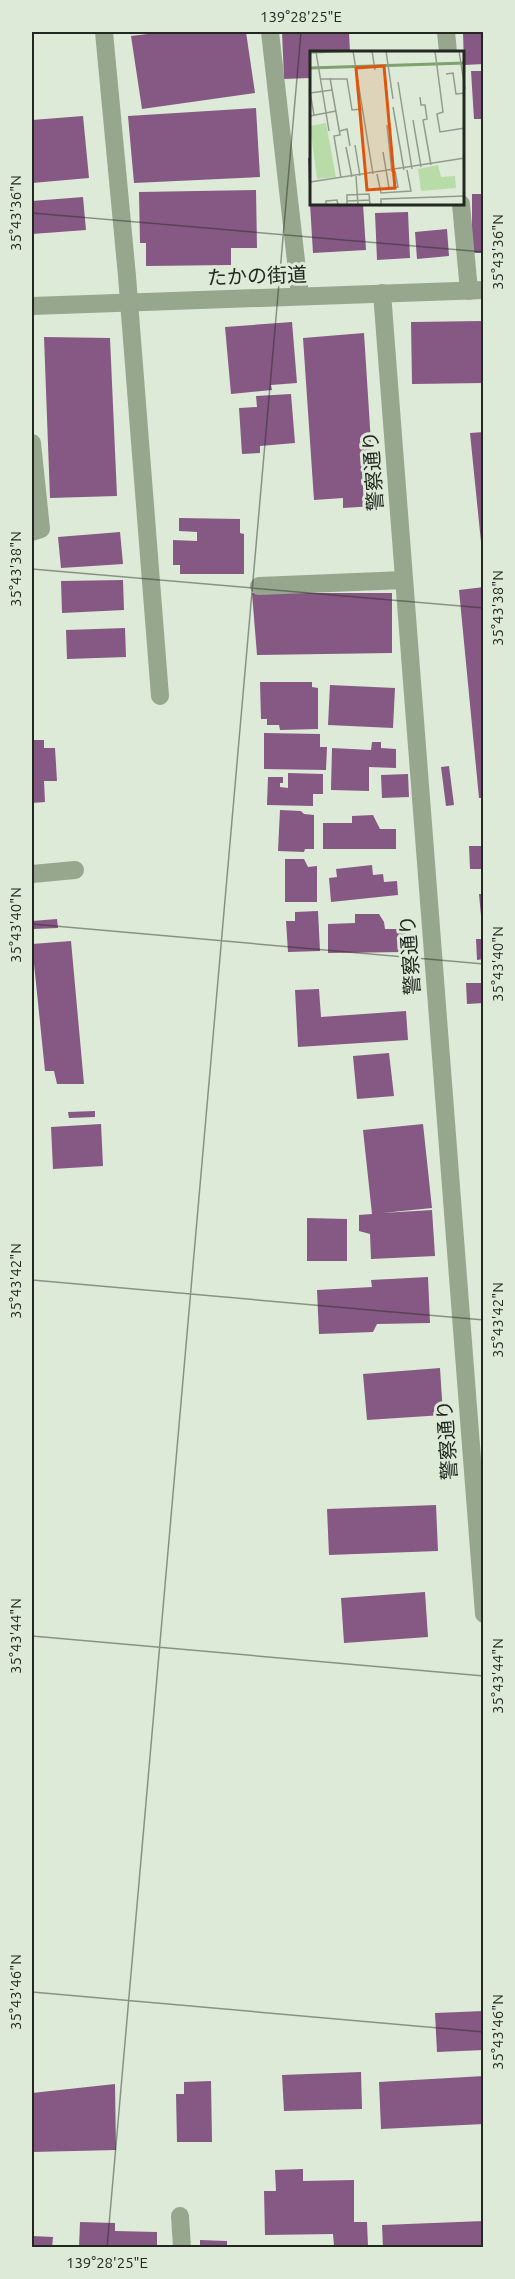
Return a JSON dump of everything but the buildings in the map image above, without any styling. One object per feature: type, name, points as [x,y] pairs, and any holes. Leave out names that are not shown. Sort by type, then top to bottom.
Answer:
[{"type":"street","points":[[104,32],[160,696]]},
{"type":"street","points":[[270,32],[300,297]]},
{"type":"street","points":[[446,32],[448,51]]},
{"type":"street","points":[[461,206],[476,291]]},
{"type":"street","name":"たかの街道","points":[[32,306],[476,291]]},
{"type":"street","name":"警察通り","points":[[382,293],[480,1524],[483,1614]]},
{"type":"street","points":[[32,443],[41,530],[32,532]]},
{"type":"street","points":[[259,586],[404,580]]},
{"type":"street","points":[[32,874],[75,870]]},
{"type":"street","points":[[180,2216],[182,2247]]}]
